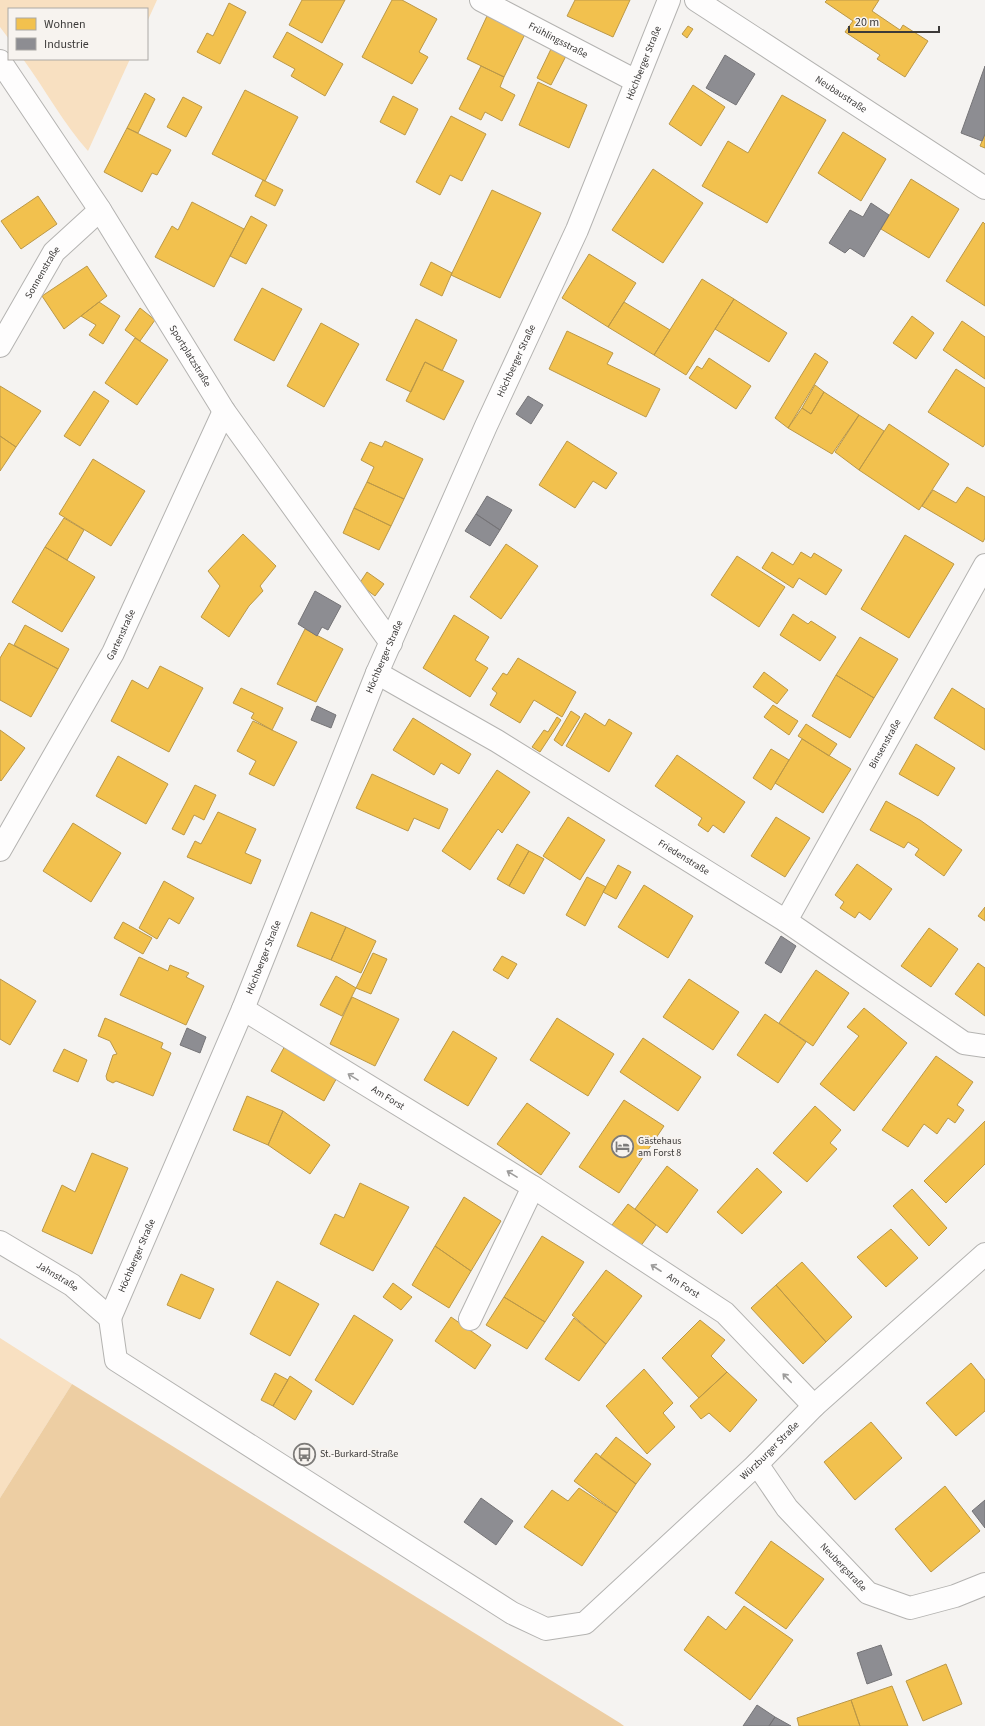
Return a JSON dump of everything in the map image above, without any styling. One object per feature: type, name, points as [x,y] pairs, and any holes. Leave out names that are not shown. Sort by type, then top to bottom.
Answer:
[{"type":"street","name":"Frühlingsstraße","points":[[481,0],[636,81]]},
{"type":"street","name":"Höchberger Straße","points":[[110,1318],[242,1008],[377,673],[486,426],[576,230],[669,0]]},
{"type":"street","name":"Neubaustraße","points":[[696,0],[985,188]]},
{"type":"street","name":"Sportplatzstraße","points":[[0,61],[100,210],[224,411],[391,643]]},
{"type":"street","name":"Sonnenstraße","points":[[0,346],[54,252],[100,210]]},
{"type":"street","name":"Gartenstraße","points":[[0,850],[113,653],[224,411]]},
{"type":"street","name":"Binsenstraße","points":[[786,921],[983,572]]},
{"type":"street","name":"Friedenstraße","points":[[377,673],[497,742],[786,921],[964,1043],[985,1046]]},
{"type":"street","name":"Am Forst","points":[[242,1008],[533,1187],[725,1313],[814,1406]]},
{"type":"street","points":[[470,1319],[533,1187]]},
{"type":"street","name":"Jahnstraße","points":[[0,1242],[72,1285],[110,1318]]},
{"type":"street","name":"Würzburger Straße","points":[[110,1318],[116,1360],[512,1613],[546,1629],[584,1624],[757,1464],[814,1406],[985,1254]]},
{"type":"street","name":"Neubergstraße","points":[[757,1464],[787,1508],[868,1593],[910,1608],[956,1596],[985,1584]]},
{"type":"shaded area","points":[[0,0],[157,0],[148,20],[148,8],[8,8],[8,38],[0,27]]},
{"type":"shaded area","points":[[24,60],[130,60],[88,151],[70,129]]},
{"type":"shaded area","points":[[0,1338],[72,1384],[0,1498]]},
{"type":"shaded area","points":[[72,1384],[624,1726],[0,1726],[0,1498]]},
{"type":"building: Wohnen","points":[[302,0],[345,0],[322,43],[289,25]]},
{"type":"building: Wohnen","points":[[392,0],[402,0],[437,19],[419,52],[428,57],[412,84],[362,57]]},
{"type":"building: Wohnen","points":[[575,0],[630,0],[613,37],[567,16]]},
{"type":"building: Wohnen","points":[[827,0],[879,0],[872,11],[900,30],[903,25],[928,41],[905,77],[877,59],[880,55],[845,32],[853,21],[825,2]]},
{"type":"building: Wohnen","points":[[229,3],[246,12],[220,64],[197,52],[207,33],[213,36]]},
{"type":"building: Wohnen","points":[[487,16],[525,34],[504,77],[467,59]]},
{"type":"building: Wohnen","points":[[688,26],[693,29],[687,38],[682,34]]},
{"type":"building: Wohnen","points":[[287,32],[343,64],[325,96],[291,76],[295,69],[273,57]]},
{"type":"building: Wohnen","points":[[551,49],[566,56],[551,85],[537,78]]},
{"type":"building: Wohnen","points":[[481,66],[504,77],[500,87],[515,95],[502,121],[485,112],[481,120],[459,109]]},
{"type":"building: Wohnen","points":[[538,82],[587,105],[569,148],[519,125]]},
{"type":"building: Wohnen","points":[[693,85],[725,107],[701,146],[669,124]]},
{"type":"building: Wohnen","points":[[245,90],[298,117],[265,181],[212,154]]},
{"type":"building: Wohnen","points":[[145,93],[155,99],[138,133],[127,128]]},
{"type":"building: Wohnen","points":[[782,95],[826,120],[767,223],[702,186],[728,141],[748,153]]},
{"type":"building: Wohnen","points":[[393,96],[418,109],[405,135],[380,122]]},
{"type":"building: Wohnen","points":[[183,97],[202,107],[186,137],[167,127]]},
{"type":"building: Wohnen","points":[[451,116],[486,134],[462,181],[450,175],[440,195],[416,182]]},
{"type":"building: Wohnen","points":[[127,128],[171,150],[157,175],[152,173],[142,192],[104,172]]},
{"type":"building: Wohnen","points":[[843,132],[886,159],[861,201],[818,173]]},
{"type":"building: Wohnen","points":[[985,134],[985,148],[980,146]]},
{"type":"building: Wohnen","points":[[653,169],[703,203],[663,263],[612,230]]},
{"type":"building: Wohnen","points":[[911,179],[959,209],[929,258],[881,229]]},
{"type":"building: Wohnen","points":[[263,180],[283,190],[275,206],[255,196]]},
{"type":"building: Wohnen","points":[[492,190],[541,213],[500,298],[451,275]]},
{"type":"building: Wohnen","points":[[38,196],[57,224],[21,249],[1,221]]},
{"type":"building: Wohnen","points":[[192,202],[244,229],[214,287],[155,257],[172,226],[178,230]]},
{"type":"building: Wohnen","points":[[251,216],[267,225],[246,264],[230,256]]},
{"type":"building: Wohnen","points":[[983,222],[985,224],[985,306],[946,281]]},
{"type":"building: Wohnen","points":[[589,254],[636,283],[608,327],[562,298]]},
{"type":"building: Wohnen","points":[[431,262],[452,273],[442,296],[420,285]]},
{"type":"building: Wohnen","points":[[87,266],[107,296],[64,329],[42,296]]},
{"type":"building: Wohnen","points":[[702,279],[734,299],[686,375],[654,355]]},
{"type":"building: Wohnen","points":[[262,288],[302,309],[274,361],[234,340]]},
{"type":"building: Wohnen","points":[[734,299],[787,333],[769,362],[715,329]]},
{"type":"building: Wohnen","points":[[99,302],[120,316],[103,344],[89,335],[96,325],[81,316]]},
{"type":"building: Wohnen","points":[[624,302],[670,330],[654,355],[608,327]]},
{"type":"building: Wohnen","points":[[140,308],[155,320],[140,341],[125,330]]},
{"type":"building: Wohnen","points":[[912,316],[934,333],[916,359],[893,343]]},
{"type":"building: Wohnen","points":[[416,319],[457,340],[442,371],[425,362],[411,392],[386,380]]},
{"type":"building: Wohnen","points":[[962,321],[985,337],[985,379],[943,350]]},
{"type":"building: Wohnen","points":[[321,323],[359,344],[324,407],[287,386]]},
{"type":"building: Wohnen","points":[[567,331],[613,353],[607,364],[660,389],[646,417],[549,369]]},
{"type":"building: Wohnen","points":[[135,338],[168,360],[137,405],[105,383]]},
{"type":"building: Wohnen","points":[[815,353],[828,362],[788,428],[775,418]]},
{"type":"building: Wohnen","points":[[709,358],[751,386],[736,409],[689,378],[697,366],[702,369]]},
{"type":"building: Wohnen","points":[[425,362],[464,381],[444,420],[406,401]]},
{"type":"building: Wohnen","points":[[956,369],[985,388],[985,444],[983,447],[928,412]]},
{"type":"building: Wohnen","points":[[815,385],[824,392],[811,414],[802,408]]},
{"type":"building: Wohnen","points":[[0,386],[41,411],[16,447],[0,436]]},
{"type":"building: Wohnen","points":[[94,391],[109,401],[80,446],[64,436]]},
{"type":"building: Wohnen","points":[[824,392],[859,415],[832,454],[788,428],[802,408],[811,414]]},
{"type":"building: Wohnen","points":[[859,415],[884,431],[859,470],[835,452]]},
{"type":"building: Wohnen","points":[[889,424],[949,464],[919,510],[859,470]]},
{"type":"building: Wohnen","points":[[0,436],[16,447],[0,471]]},
{"type":"building: Wohnen","points":[[385,441],[423,459],[404,499],[367,482],[374,467],[361,460],[370,442],[382,447]]},
{"type":"building: Wohnen","points":[[567,441],[617,473],[606,489],[593,481],[575,508],[539,485]]},
{"type":"building: Wohnen","points":[[93,459],[145,491],[111,546],[59,514]]},
{"type":"building: Wohnen","points":[[367,482],[404,499],[391,526],[354,508]]},
{"type":"building: Wohnen","points":[[967,487],[985,497],[985,538],[983,542],[922,506],[933,490],[956,503]]},
{"type":"building: Wohnen","points":[[354,508],[391,526],[379,550],[343,533]]},
{"type":"building: Wohnen","points":[[64,518],[84,530],[67,560],[45,547]]},
{"type":"building: Wohnen","points":[[243,534],[276,566],[260,586],[263,591],[249,606],[229,637],[201,617],[220,586],[208,571]]},
{"type":"building: Wohnen","points":[[905,535],[954,564],[909,638],[861,609]]},
{"type":"building: Wohnen","points":[[506,544],[538,566],[501,619],[470,597]]},
{"type":"building: Wohnen","points":[[45,547],[95,577],[62,632],[12,602]]},
{"type":"building: Wohnen","points":[[772,552],[793,565],[801,552],[811,558],[814,553],[842,570],[826,595],[799,578],[793,588],[762,568]]},
{"type":"building: Wohnen","points":[[737,556],[785,587],[759,627],[711,595]]},
{"type":"building: Wohnen","points":[[367,572],[384,584],[375,596],[359,584]]},
{"type":"building: Wohnen","points":[[793,614],[808,624],[811,621],[836,637],[820,661],[780,635]]},
{"type":"building: Wohnen","points":[[454,615],[489,637],[475,660],[488,668],[470,697],[423,668]]},
{"type":"building: Wohnen","points":[[25,625],[69,649],[58,669],[14,645]]},
{"type":"building: Wohnen","points":[[305,629],[343,649],[316,702],[277,684]]},
{"type":"building: Wohnen","points":[[860,637],[898,659],[874,698],[836,675]]},
{"type":"building: Wohnen","points":[[9,643],[58,669],[31,717],[0,700],[0,658]]},
{"type":"building: Wohnen","points":[[518,658],[576,692],[562,717],[534,700],[520,723],[490,705],[497,693],[492,689],[503,673],[507,675]]},
{"type":"building: Wohnen","points":[[160,666],[203,688],[169,752],[111,721],[132,680],[148,689]]},
{"type":"building: Wohnen","points":[[764,672],[788,690],[777,704],[753,687]]},
{"type":"building: Wohnen","points":[[836,675],[874,698],[850,738],[812,716]]},
{"type":"building: Wohnen","points":[[241,688],[283,708],[272,730],[251,718],[254,713],[233,703]]},
{"type":"building: Wohnen","points":[[952,688],[985,709],[985,750],[934,718]]},
{"type":"building: Wohnen","points":[[773,705],[798,721],[789,735],[764,717]]},
{"type":"building: Wohnen","points":[[571,711],[580,717],[562,746],[554,740]]},
{"type":"building: Wohnen","points":[[585,713],[605,726],[609,719],[632,733],[609,772],[566,746]]},
{"type":"building: Wohnen","points":[[557,717],[561,720],[540,752],[532,747],[544,730],[548,732]]},
{"type":"building: Wohnen","points":[[413,718],[471,754],[459,774],[441,763],[434,775],[393,750]]},
{"type":"building: Wohnen","points":[[253,721],[297,742],[274,786],[249,774],[256,761],[237,751]]},
{"type":"building: Wohnen","points":[[806,724],[837,744],[829,756],[798,736]]},
{"type":"building: Wohnen","points":[[0,730],[25,748],[1,781],[0,780]]},
{"type":"building: Wohnen","points":[[802,739],[851,769],[823,813],[775,783]]},
{"type":"building: Wohnen","points":[[916,744],[955,768],[938,796],[899,774]]},
{"type":"building: Wohnen","points":[[771,749],[789,760],[771,790],[753,778]]},
{"type":"building: Wohnen","points":[[677,755],[745,802],[724,833],[713,825],[708,832],[698,825],[702,818],[655,786]]},
{"type":"building: Wohnen","points":[[118,756],[168,784],[146,824],[96,796]]},
{"type":"building: Wohnen","points":[[497,770],[530,792],[502,833],[498,829],[470,870],[442,851]]},
{"type":"building: Wohnen","points":[[372,774],[448,809],[439,829],[414,818],[408,831],[356,808]]},
{"type":"building: Wohnen","points":[[195,785],[216,795],[204,820],[194,815],[184,835],[172,829]]},
{"type":"building: Wohnen","points":[[886,801],[920,820],[962,850],[944,876],[915,855],[919,849],[908,842],[904,848],[870,830]]},
{"type":"building: Wohnen","points":[[218,812],[256,829],[245,853],[261,860],[251,884],[187,857],[195,841],[201,844]]},
{"type":"building: Wohnen","points":[[568,817],[605,840],[580,880],[543,856]]},
{"type":"building: Wohnen","points":[[776,817],[810,838],[785,877],[751,856]]},
{"type":"building: Wohnen","points":[[73,823],[121,853],[91,902],[43,871]]},
{"type":"building: Wohnen","points":[[517,844],[529,851],[509,886],[497,879]]},
{"type":"building: Wohnen","points":[[529,851],[544,859],[524,894],[509,886]]},
{"type":"building: Wohnen","points":[[857,864],[892,889],[870,920],[859,912],[855,918],[840,908],[844,902],[835,895]]},
{"type":"building: Wohnen","points":[[618,865],[631,872],[616,899],[603,892]]},
{"type":"building: Wohnen","points":[[587,877],[606,887],[585,926],[566,915]]},
{"type":"building: Wohnen","points":[[164,881],[194,898],[179,924],[169,918],[157,939],[139,928]]},
{"type":"building: Wohnen","points":[[644,885],[693,916],[668,958],[618,927]]},
{"type":"building: Wohnen","points":[[985,907],[985,921],[978,916]]},
{"type":"building: Wohnen","points":[[311,912],[346,927],[331,960],[297,946]]},
{"type":"building: Wohnen","points":[[123,922],[152,938],[143,954],[114,938]]},
{"type":"building: Wohnen","points":[[346,927],[376,941],[361,973],[331,960]]},
{"type":"building: Wohnen","points":[[929,928],[958,949],[931,987],[901,966]]},
{"type":"building: Wohnen","points":[[373,953],[387,959],[371,994],[356,988]]},
{"type":"building: Wohnen","points":[[502,956],[517,964],[508,979],[493,970]]},
{"type":"building: Wohnen","points":[[139,957],[168,971],[170,965],[189,973],[186,977],[204,986],[186,1025],[120,995]]},
{"type":"building: Wohnen","points":[[978,963],[985,968],[985,1016],[955,994]]},
{"type":"building: Wohnen","points":[[816,970],[849,993],[813,1046],[779,1023]]},
{"type":"building: Wohnen","points":[[336,976],[356,988],[342,1016],[320,1005]]},
{"type":"building: Wohnen","points":[[0,979],[36,1001],[10,1045],[0,1039]]},
{"type":"building: Wohnen","points":[[689,979],[739,1012],[713,1050],[663,1017]]},
{"type":"building: Wohnen","points":[[352,997],[399,1019],[375,1066],[330,1044]]},
{"type":"building: Wohnen","points":[[864,1008],[907,1043],[854,1111],[820,1084],[859,1036],[847,1027]]},
{"type":"building: Wohnen","points":[[765,1014],[806,1042],[778,1083],[737,1055]]},
{"type":"building: Wohnen","points":[[105,1018],[163,1043],[161,1048],[171,1053],[153,1096],[116,1081],[113,1083],[107,1080],[106,1076],[113,1055],[117,1054],[110,1041],[98,1036]]},
{"type":"building: Wohnen","points":[[557,1018],[614,1054],[588,1096],[530,1060]]},
{"type":"building: Wohnen","points":[[453,1031],[497,1058],[468,1106],[424,1080]]},
{"type":"building: Wohnen","points":[[643,1038],[701,1077],[678,1111],[620,1072]]},
{"type":"building: Wohnen","points":[[286,1044],[339,1074],[324,1101],[271,1071]]},
{"type":"building: Wohnen","points":[[64,1049],[87,1060],[78,1082],[53,1071]]},
{"type":"building: Wohnen","points":[[936,1056],[973,1082],[957,1105],[964,1110],[955,1123],[948,1118],[937,1134],[924,1124],[908,1147],[882,1130]]},
{"type":"building: Wohnen","points":[[247,1096],[283,1111],[268,1145],[233,1130]]},
{"type":"building: Wohnen","name":"Gästehaus am Forst 8","points":[[624,1100],[664,1126],[619,1193],[579,1167]]},
{"type":"building: Wohnen","points":[[527,1103],[570,1133],[541,1175],[497,1144]]},
{"type":"building: Wohnen","points":[[815,1106],[841,1130],[830,1143],[837,1149],[807,1182],[773,1153]]},
{"type":"building: Wohnen","points":[[283,1111],[330,1145],[310,1174],[268,1145]]},
{"type":"building: Wohnen","points":[[985,1121],[985,1164],[946,1203],[924,1181]]},
{"type":"building: Wohnen","points":[[92,1153],[128,1168],[92,1254],[42,1231],[62,1185],[75,1192]]},
{"type":"building: Wohnen","points":[[667,1166],[698,1190],[667,1233],[635,1209]]},
{"type":"building: Wohnen","points":[[757,1168],[782,1192],[742,1234],[717,1212]]},
{"type":"building: Wohnen","points":[[360,1183],[409,1207],[373,1271],[320,1244],[335,1214],[344,1218]]},
{"type":"building: Wohnen","points":[[912,1189],[947,1228],[929,1246],[893,1206]]},
{"type":"building: Wohnen","points":[[464,1197],[501,1221],[471,1271],[435,1246]]},
{"type":"building: Wohnen","points":[[628,1204],[656,1225],[640,1247],[612,1225]]},
{"type":"building: Wohnen","points":[[891,1229],[918,1258],[886,1287],[857,1257]]},
{"type":"building: Wohnen","points":[[542,1236],[584,1262],[545,1322],[504,1297]]},
{"type":"building: Wohnen","points":[[435,1246],[471,1271],[449,1308],[412,1285]]},
{"type":"building: Wohnen","points":[[802,1262],[852,1317],[826,1342],[776,1285]]},
{"type":"building: Wohnen","points":[[606,1270],[642,1296],[606,1344],[572,1315]]},
{"type":"building: Wohnen","points":[[181,1274],[214,1289],[200,1319],[167,1305]]},
{"type":"building: Wohnen","points":[[277,1281],[319,1304],[290,1356],[250,1334]]},
{"type":"building: Wohnen","points":[[393,1283],[412,1297],[401,1310],[383,1297]]},
{"type":"building: Wohnen","points":[[776,1285],[826,1342],[803,1364],[751,1308]]},
{"type":"building: Wohnen","points":[[504,1297],[545,1322],[527,1349],[486,1325]]},
{"type":"building: Wohnen","points":[[354,1315],[393,1340],[353,1405],[315,1380]]},
{"type":"building: Wohnen","points":[[451,1317],[491,1345],[475,1369],[435,1341]]},
{"type":"building: Wohnen","points":[[574,1318],[606,1344],[579,1381],[545,1359]]},
{"type":"building: Wohnen","points":[[700,1320],[725,1340],[711,1356],[727,1372],[699,1398],[662,1358]]},
{"type":"building: Wohnen","points":[[971,1363],[985,1380],[985,1411],[956,1436],[926,1403]]},
{"type":"building: Wohnen","points":[[644,1369],[673,1403],[663,1413],[675,1427],[647,1454],[606,1406]]},
{"type":"building: Wohnen","points":[[727,1372],[757,1400],[730,1432],[709,1413],[701,1419],[690,1406]]},
{"type":"building: Wohnen","points":[[275,1373],[288,1380],[273,1406],[261,1400]]},
{"type":"building: Wohnen","points":[[290,1376],[312,1391],[295,1420],[273,1406]]},
{"type":"building: Wohnen","points":[[871,1422],[902,1458],[855,1500],[824,1462]]},
{"type":"building: Wohnen","points":[[616,1437],[651,1464],[636,1484],[600,1457]]},
{"type":"building: Wohnen","points":[[596,1453],[636,1484],[617,1513],[574,1481]]},
{"type":"building: Wohnen","points":[[945,1486],[980,1531],[931,1572],[895,1529]]},
{"type":"building: Wohnen","points":[[579,1488],[617,1513],[582,1566],[524,1527],[552,1490],[568,1501]]},
{"type":"building: Wohnen","points":[[771,1541],[824,1579],[786,1629],[735,1593]]},
{"type":"building: Wohnen","points":[[744,1606],[793,1640],[750,1700],[684,1650],[708,1616],[726,1630]]},
{"type":"building: Wohnen","points":[[946,1664],[962,1704],[923,1721],[906,1681]]},
{"type":"building: Wohnen","points":[[892,1686],[908,1726],[860,1726],[851,1700]]},
{"type":"building: Wohnen","points":[[851,1700],[860,1726],[799,1726],[797,1718]]},
{"type":"building: Industrie","points":[[725,55],[755,74],[736,105],[706,88]]},
{"type":"building: Industrie","points":[[985,66],[985,134],[982,141],[961,133]]},
{"type":"building: Industrie","points":[[871,203],[889,215],[864,257],[850,248],[845,253],[829,243],[850,210],[863,217]]},
{"type":"building: Industrie","points":[[528,396],[543,405],[531,424],[516,414]]},
{"type":"building: Industrie","points":[[487,496],[512,510],[500,530],[476,514]]},
{"type":"building: Industrie","points":[[476,514],[500,530],[490,546],[465,531]]},
{"type":"building: Industrie","points":[[315,591],[341,606],[328,630],[322,627],[317,636],[298,624]]},
{"type":"building: Industrie","points":[[317,706],[336,715],[331,728],[311,720]]},
{"type":"building: Industrie","points":[[781,936],[796,946],[781,973],[765,963]]},
{"type":"building: Industrie","points":[[187,1028],[206,1037],[200,1053],[180,1045]]},
{"type":"building: Industrie","points":[[481,1498],[513,1521],[496,1545],[464,1522]]},
{"type":"building: Industrie","points":[[985,1500],[985,1528],[972,1511]]},
{"type":"building: Industrie","points":[[881,1645],[892,1675],[867,1684],[857,1653]]},
{"type":"building: Industrie","points":[[757,1705],[775,1717],[769,1726],[743,1726]]},
{"type":"building: Industrie","points":[[775,1717],[791,1726],[769,1726]]},
{"type":"place","name":"Gästehaus am Forst 8","points":[[622,1147]]},
{"type":"place","name":"St.-Burkard-Straße","points":[[305,1454]]}]
